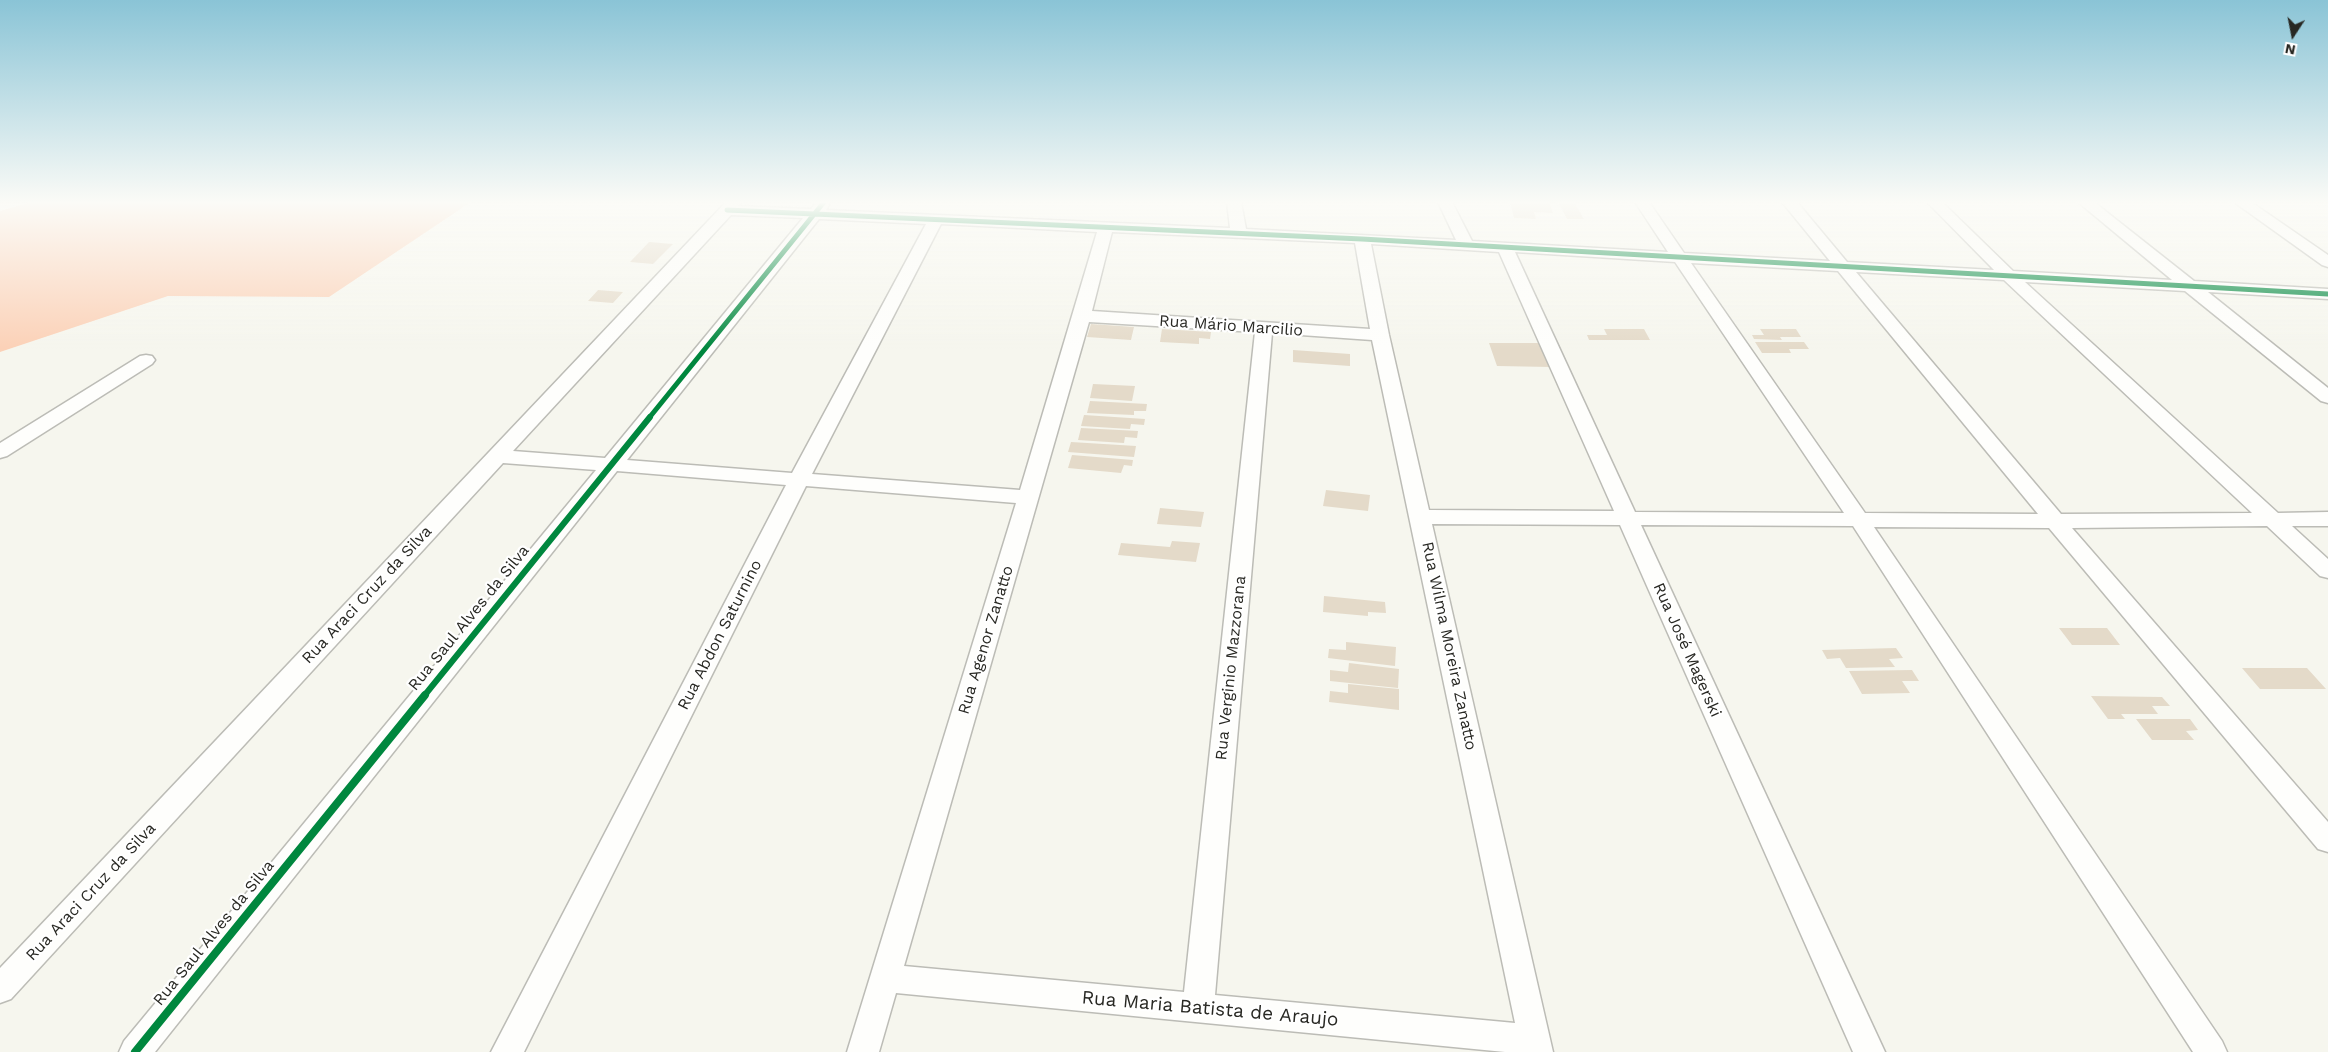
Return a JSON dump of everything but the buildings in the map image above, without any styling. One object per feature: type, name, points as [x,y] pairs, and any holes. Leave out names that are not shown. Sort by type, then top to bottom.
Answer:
[{"type":"street","name":"Rua Araci Cruz da Silva","points":[[0,989],[688,251]]},
{"type":"street","name":"Rua Saul Alves da Silva","points":[[135,1052],[785,251]]},
{"type":"street","name":"Rua Abdon Saturnino","points":[[507,1052],[799,479],[919,251]]},
{"type":"street","name":"Rua Agenor Zanatto","points":[[863,1052],[1082,316],[1100,251]]},
{"type":"street","name":"Rua Wilma Moreira Zanatto","points":[[1364,251],[1380,335],[1422,517],[1536,1046]]},
{"type":"street","name":"Rua José Magerski","points":[[1506,251],[1869,1052]]},
{"type":"street","points":[[1564,251],[2192,288],[2328,294]]},
{"type":"street","points":[[1674,251],[1859,520],[2211,1052]]},
{"type":"street","points":[[1830,251],[2055,521],[2328,841]]},
{"type":"street","points":[[1984,251],[2328,571]]},
{"type":"street","points":[[2146,251],[2328,397]]},
{"type":"street","points":[[2312,251],[2328,262]]},
{"type":"street","name":"Rua Mário Marcilio","points":[[1082,316],[1380,335]]},
{"type":"street","name":"Rua Verginio Mazzorana","points":[[1198,1009],[1264,328]]},
{"type":"street","points":[[0,452],[146,360]]},
{"type":"street","points":[[496,456],[1028,497]]},
{"type":"street","points":[[1422,517],[2055,521],[2328,519]]},
{"type":"street","name":"Rua Maria Batista de Araujo","points":[[886,978],[1198,1009],[1536,1046]]},
{"type":"shaded area","points":[[0,251],[398,251],[329,297],[168,296],[0,352]]},
{"type":"cycle path","points":[[135,1052],[784,251]]},
{"type":"cycle path","points":[[1574,251],[2328,294]]}]
